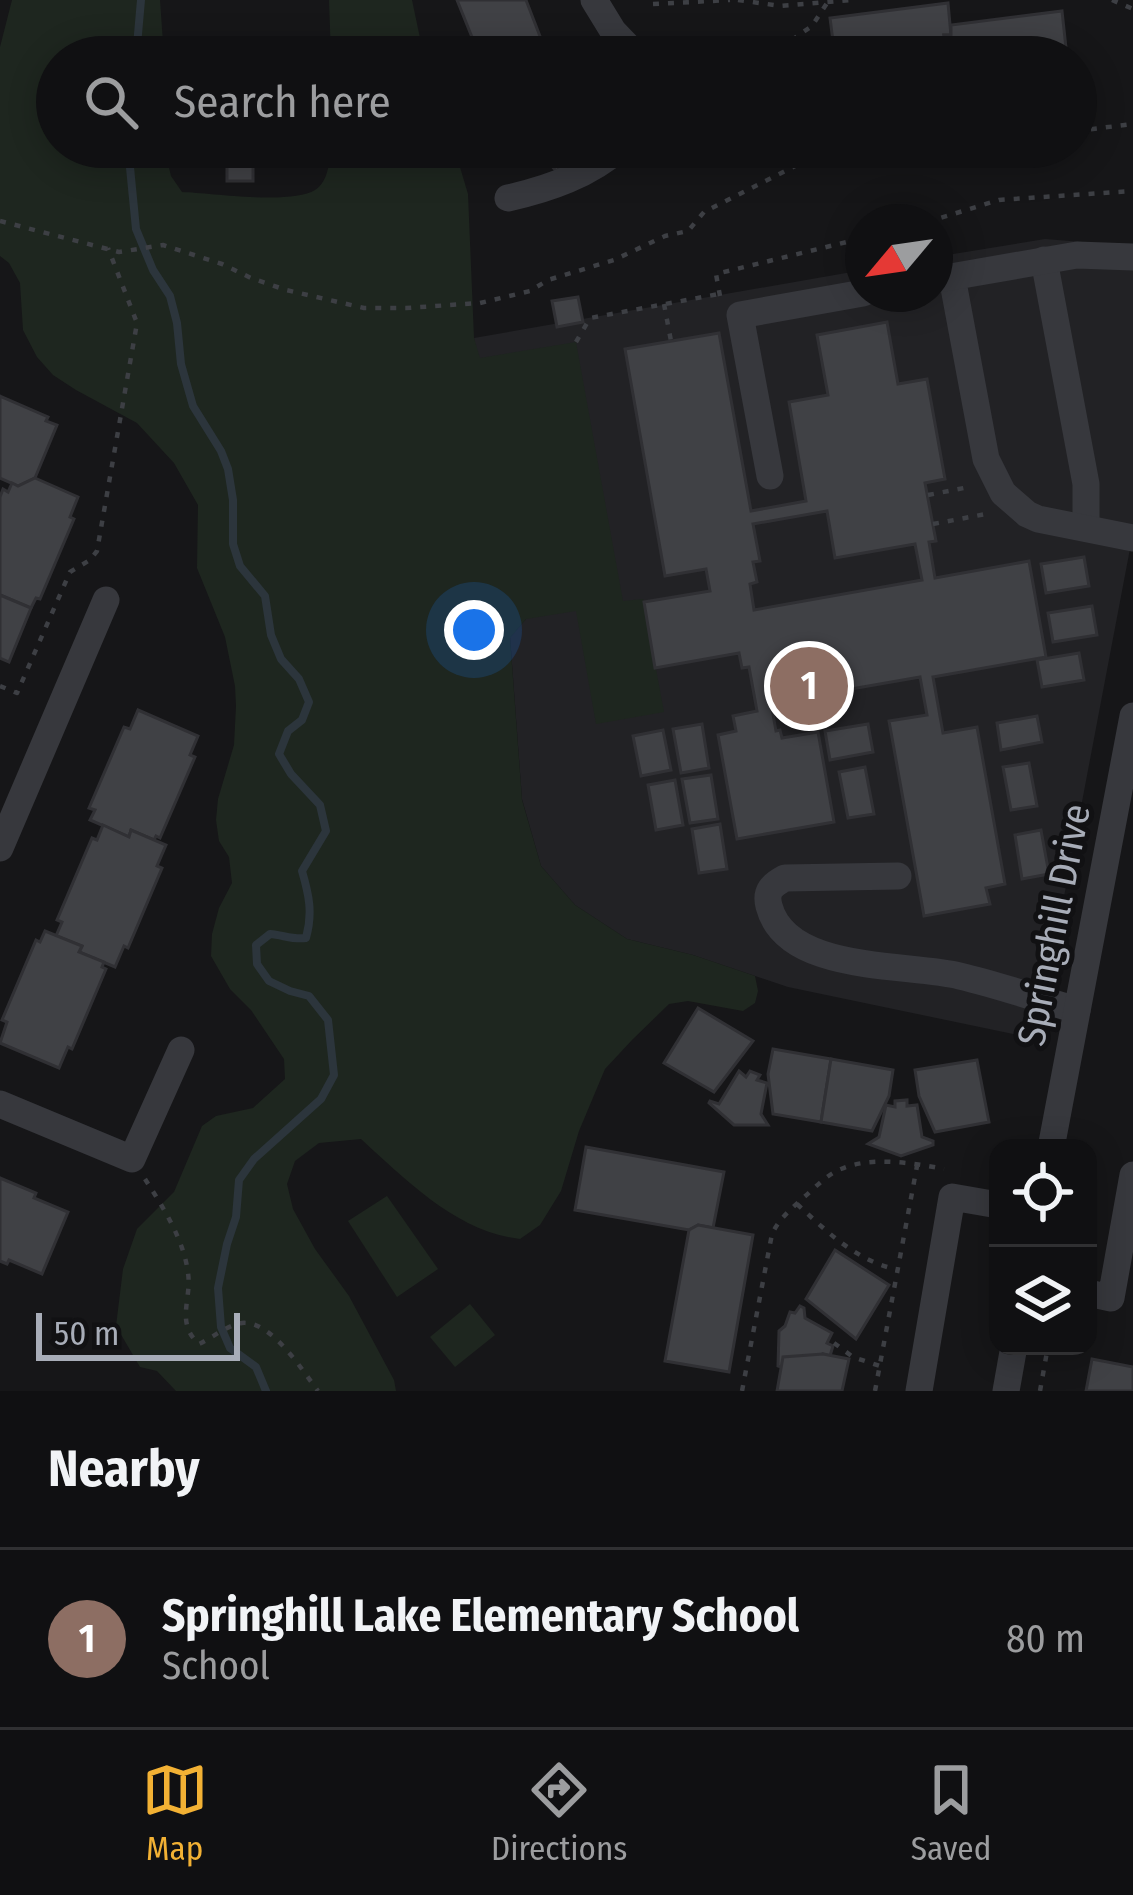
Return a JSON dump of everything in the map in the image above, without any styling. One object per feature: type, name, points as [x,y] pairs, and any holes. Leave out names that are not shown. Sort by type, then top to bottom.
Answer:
[{"type":"street","points":[[594,0],[618,36]]},
{"type":"street","points":[[508,198],[573,178],[588,168]]},
{"type":"street","points":[[953,276],[1077,255],[1133,257]]},
{"type":"street","points":[[1044,260],[1085,479],[1086,528]]},
{"type":"street","points":[[770,476],[740,315],[845,295]]},
{"type":"street","points":[[952,312],[986,459],[1003,493],[1038,519],[1133,538]]},
{"type":"street","points":[[0,848],[106,600]]},
{"type":"street","name":"Springhill Drive","points":[[1053,1139],[1133,716]]},
{"type":"street","points":[[898,876],[785,878],[773,885],[766,900],[782,933],[804,948],[848,960],[957,975],[1077,1010]]},
{"type":"street","points":[[0,1104],[132,1159],[181,1050]]},
{"type":"street","points":[[1097,1295],[1111,1298],[1133,1175]]},
{"type":"street","points":[[919,1391],[952,1197],[989,1203]]},
{"type":"street","points":[[1006,1391],[1012,1355]]},
{"type":"path","points":[[653,4],[730,0]]},
{"type":"path","points":[[738,0],[781,6],[850,0]]},
{"type":"path","points":[[1112,0],[1133,9]]},
{"type":"path","points":[[797,36],[812,26],[826,3]]},
{"type":"path","points":[[1097,128],[1133,124]]},
{"type":"path","points":[[0,221],[119,252],[163,245],[286,290],[364,308],[406,308],[480,303],[530,291],[548,280],[688,231],[704,212],[791,168]]},
{"type":"path","points":[[953,214],[999,200],[1133,190]]},
{"type":"path","points":[[0,686],[17,693],[70,572],[97,551],[137,323],[108,248]]},
{"type":"path","points":[[576,342],[590,317],[719,294]]},
{"type":"path","points":[[664,304],[671,341]]},
{"type":"path","points":[[928,495],[974,486]]},
{"type":"path","points":[[933,524],[992,513]]},
{"type":"path","points":[[132,1159],[178,1240],[189,1279],[185,1322],[194,1342],[250,1323],[273,1335],[318,1391]]},
{"type":"path","points":[[875,1391],[917,1164]]},
{"type":"path","points":[[742,1391],[772,1234],[797,1204],[839,1169],[857,1165],[917,1164],[958,1171]]},
{"type":"path","points":[[797,1204],[850,1249],[879,1266],[899,1270]]},
{"type":"path","points":[[833,1343],[853,1357],[880,1366]]},
{"type":"path","points":[[1040,1391],[1046,1355]]},
{"type":"shaded area","points":[[12,0],[160,0],[163,36],[36,36],[36,168],[169,168],[182,192],[289,197],[315,190],[328,168],[460,168],[468,194],[474,338],[480,358],[576,342],[623,601],[643,599],[664,712],[596,724],[576,611],[526,619],[510,638],[522,800],[541,866],[575,905],[627,939],[755,976],[758,991],[755,1003],[743,1011],[688,1001],[669,1004],[632,1040],[605,1069],[561,1191],[540,1225],[520,1239],[454,1215],[414,1187],[361,1139],[319,1143],[295,1161],[287,1184],[293,1209],[349,1296],[396,1391],[176,1391],[157,1371],[140,1367],[116,1326],[123,1269],[137,1229],[174,1192],[202,1126],[216,1116],[253,1108],[285,1079],[284,1059],[211,956],[219,908],[232,883],[216,820],[234,745],[236,706],[225,637],[197,568],[198,505],[174,463],[137,423],[53,375],[23,330],[20,283],[0,256],[0,47]]},
{"type":"shaded area","points":[[329,0],[412,0],[420,36],[330,36]]},
{"type":"shaded area","points":[[1045,239],[1133,246],[1133,533],[1037,1039],[788,987],[627,939],[575,905],[541,866],[522,799],[510,637],[526,619],[474,338],[845,273],[845,312],[953,312],[953,254]]},
{"type":"shaded area","points":[[387,1196],[438,1269],[397,1297],[348,1221]]},
{"type":"shaded area","points":[[470,1304],[495,1335],[455,1367],[430,1337]]},
{"type":"building","points":[[457,0],[526,0],[540,36],[472,36]]},
{"type":"building","points":[[948,3],[951,35],[832,36],[830,18]]},
{"type":"building","points":[[1062,11],[1065,36],[944,36],[951,35],[951,25]]},
{"type":"building","points":[[227,168],[253,168],[253,181],[227,181]]},
{"type":"building","points":[[578,297],[583,322],[557,327],[552,301]]},
{"type":"building","points":[[887,322],[898,384],[927,379],[945,479],[925,483],[936,541],[929,542],[935,578],[1029,561],[1046,657],[933,677],[943,733],[977,727],[1005,884],[986,888],[990,904],[924,916],[889,721],[927,715],[920,677],[771,703],[776,731],[780,730],[782,738],[818,732],[834,822],[737,839],[718,735],[736,731],[733,716],[757,711],[749,667],[742,668],[739,653],[655,668],[644,602],[710,591],[706,569],[665,576],[625,349],[719,333],[751,511],[806,501],[789,402],[828,395],[817,335]],"holes":[[[827,511],[835,558],[915,544],[922,580],[754,610],[750,584],[757,582],[753,562],[760,561],[753,524]]]},
{"type":"building","points":[[0,396],[57,425],[35,478],[18,486],[0,478]]},
{"type":"building","points":[[35,478],[78,497],[70,517],[74,519],[40,599],[31,608],[0,595],[0,497],[12,483],[18,486]]},
{"type":"building","points":[[1084,557],[1089,586],[1046,593],[1041,564]]},
{"type":"building","points":[[0,595],[31,608],[9,662],[0,658]]},
{"type":"building","points":[[1092,606],[1097,635],[1053,642],[1048,613]]},
{"type":"building","points":[[1079,653],[1084,680],[1042,687],[1037,660]]},
{"type":"building","points":[[138,710],[198,736],[190,755],[195,757],[160,838],[154,840],[131,830],[129,837],[90,820],[95,810],[89,808],[124,727],[130,729]]},
{"type":"building","points":[[1037,716],[1042,742],[1001,750],[997,723]]},
{"type":"building","points":[[702,724],[709,768],[681,773],[673,729]]},
{"type":"building","points":[[868,724],[873,752],[830,760],[825,731]]},
{"type":"building","points":[[663,730],[671,770],[641,776],[633,736]]},
{"type":"building","points":[[1029,763],[1037,806],[1011,810],[1003,767]]},
{"type":"building","points":[[865,767],[874,814],[848,818],[839,772]]},
{"type":"building","points":[[711,775],[718,819],[690,823],[682,779]]},
{"type":"building","points":[[675,780],[683,825],[656,830],[648,785]]},
{"type":"building","points":[[720,824],[727,869],[699,873],[692,829]]},
{"type":"building","points":[[103,825],[129,837],[131,830],[166,845],[157,866],[162,868],[115,967],[56,936],[62,922],[57,920],[92,838],[97,840]]},
{"type":"building","points":[[1041,830],[1049,874],[1022,879],[1015,835]]},
{"type":"building","points":[[45,931],[82,946],[79,952],[104,962],[106,969],[59,1068],[0,1043],[7,1022],[2,1020],[36,940],[40,942]]},
{"type":"building","points":[[698,1008],[753,1041],[714,1092],[664,1063]]},
{"type":"building","points":[[773,1049],[831,1059],[821,1122],[773,1114],[768,1074]]},
{"type":"building","points":[[831,1059],[893,1070],[889,1096],[872,1131],[821,1122]]},
{"type":"building","points":[[977,1060],[989,1122],[935,1132],[919,1096],[915,1070]]},
{"type":"building","points":[[739,1071],[746,1077],[750,1071],[760,1075],[757,1080],[767,1083],[761,1114],[768,1125],[734,1125],[709,1103],[719,1104]]},
{"type":"building","points":[[907,1100],[907,1106],[917,1105],[922,1137],[933,1145],[901,1156],[868,1144],[879,1137],[886,1105],[895,1107],[895,1101]]},
{"type":"building","points":[[586,1147],[724,1172],[713,1228],[698,1225],[689,1230],[575,1210]]},
{"type":"building","points":[[0,1178],[68,1212],[42,1274],[9,1260],[7,1264],[0,1261]]},
{"type":"building","points":[[698,1225],[753,1235],[729,1372],[665,1361],[689,1230]]},
{"type":"building","points":[[835,1250],[889,1285],[856,1339],[806,1299]]},
{"type":"building","points":[[800,1306],[805,1318],[832,1333],[827,1343],[833,1346],[830,1356],[823,1354],[821,1363],[790,1358],[778,1366],[779,1331],[790,1312]]},
{"type":"building","points":[[823,1354],[849,1359],[842,1391],[777,1391],[783,1357]]},
{"type":"building","points":[[1092,1359],[1133,1367],[1133,1391],[1086,1391]]},
{"type":"waterway","points":[[138,36],[141,0]]},
{"type":"waterway","points":[[130,168],[136,229],[170,296],[193,406],[228,469],[233,544],[240,566],[265,596],[271,635],[309,702],[302,720],[288,731],[279,754],[320,805],[326,831],[302,871],[309,904],[306,938],[270,934],[256,945],[257,964],[269,981],[309,996],[328,1020],[334,1075],[321,1099],[254,1159],[239,1180],[236,1217],[218,1288],[221,1327],[230,1348],[256,1367],[266,1391]]},
{"type":"place","name":"Springhill Lake Elementary School","points":[[809,686]]}]
